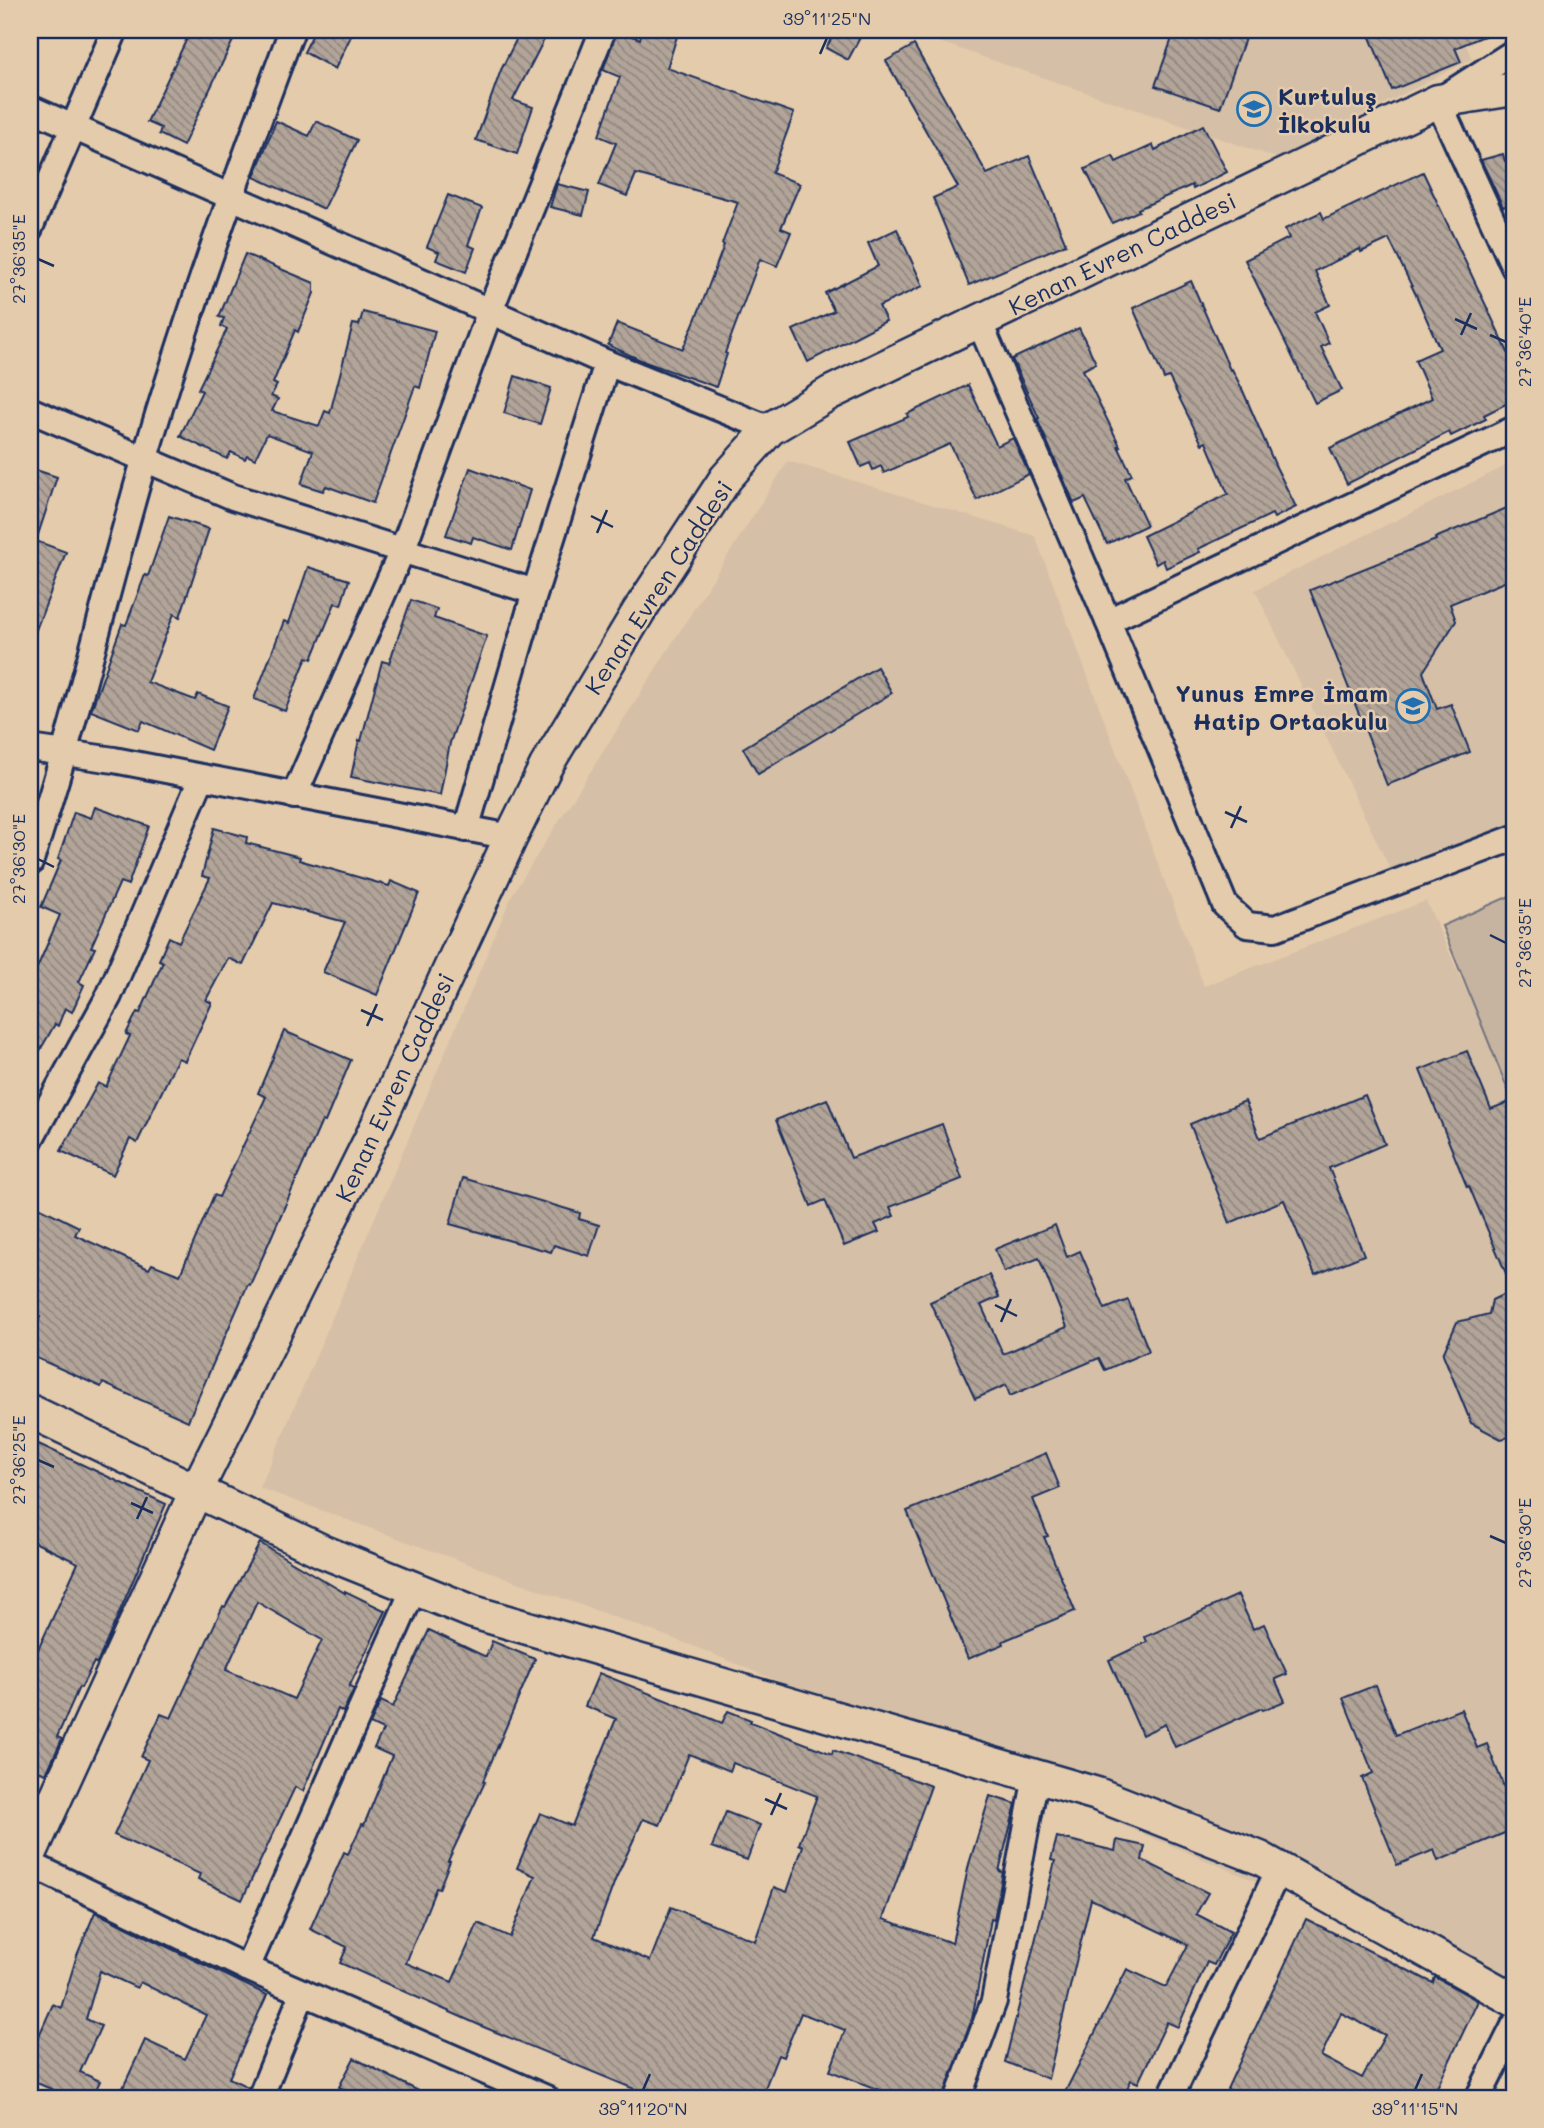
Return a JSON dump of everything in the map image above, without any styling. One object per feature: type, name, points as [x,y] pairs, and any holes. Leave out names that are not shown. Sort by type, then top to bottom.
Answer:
[{"type":"street","points":[[30,228],[115,30]]},
{"type":"street","points":[[30,863],[65,753],[145,460],[230,197],[292,30]]},
{"type":"street","points":[[294,796],[402,551],[490,312],[603,30]]},
{"type":"street","points":[[1514,52],[1438,102],[1514,267]]},
{"type":"street","name":"Kenan Evren Caddesi","points":[[30,1854],[197,1489],[379,1124],[546,766],[639,611],[726,478],[770,429],[830,393],[1438,102],[1514,89]]},
{"type":"street","points":[[30,108],[607,363],[770,429]]},
{"type":"street","points":[[979,321],[1108,621],[1225,905],[1247,925],[1275,928],[1514,838]]},
{"type":"street","points":[[466,829],[535,592],[607,363]]},
{"type":"street","points":[[30,410],[233,497],[535,592]]},
{"type":"street","points":[[1108,621],[1514,429]]},
{"type":"street","points":[[30,748],[114,760],[511,838]]},
{"type":"street","points":[[30,1140],[109,996],[201,779]]},
{"type":"street","points":[[30,1410],[324,1552],[473,1612],[1097,1794],[1260,1858],[1514,2000]]},
{"type":"street","points":[[247,1968],[414,1588]]},
{"type":"street","points":[[958,2098],[994,2001],[1036,1776]]},
{"type":"street","points":[[30,1864],[247,1968],[546,2098]]},
{"type":"street","points":[[1170,2098],[1279,1869]]},
{"type":"street","points":[[260,2098],[303,1992]]},
{"type":"street","points":[[1478,2098],[1514,2025]]},
{"type":"shaded area","name":"Kurtuluş İlkokulu","points":[[926,30],[1459,30],[1472,59],[1277,158],[928,38]]},
{"type":"shaded area","points":[[788,461],[1035,536],[1204,986],[1426,901],[1514,1097],[1514,1989],[691,1645],[260,1488],[512,895]]},
{"type":"shaded area","name":"Yunus Emre İmam Hatip Ortaokulu","points":[[1514,462],[1514,821],[1395,879],[1255,590]]},
{"type":"shaded area","points":[[1514,894],[1514,1105],[1442,926]]},
{"type":"building","points":[[191,30],[238,30],[183,146],[159,134],[161,128],[147,122]]},
{"type":"building","points":[[315,30],[338,30],[351,36],[335,69],[304,52]]},
{"type":"building","points":[[521,30],[549,30],[513,100],[533,107],[517,154],[476,140],[501,70]]},
{"type":"building","points":[[642,30],[679,30],[667,68],[794,113],[772,173],[800,184],[781,228],[791,232],[777,266],[760,259],[725,353],[727,354],[716,387],[645,362],[608,345],[617,323],[683,349],[738,202],[636,174],[627,196],[599,185],[616,143],[599,136],[620,77],[603,70],[617,31],[640,39]]},
{"type":"building","points":[[836,30],[864,30],[848,60],[826,48]]},
{"type":"building","points":[[1175,30],[1248,30],[1220,108],[1155,86]]},
{"type":"building","points":[[1367,30],[1496,31],[1455,48],[1461,62],[1392,90]]},
{"type":"building","points":[[914,45],[987,174],[1029,156],[1066,244],[969,285],[933,198],[958,187],[886,61]]},
{"type":"building","points":[[276,121],[309,136],[316,121],[357,140],[324,209],[254,177]]},
{"type":"building","points":[[1203,125],[1227,172],[1193,189],[1192,185],[1112,223],[1085,169],[1113,156],[1116,162],[1153,145],[1155,150]]},
{"type":"building","points":[[1503,154],[1505,161],[1514,158],[1514,203],[1503,207],[1481,160]]},
{"type":"building","points":[[1423,172],[1514,365],[1514,400],[1484,415],[1486,419],[1451,436],[1449,432],[1347,484],[1330,448],[1432,398],[1415,360],[1440,349],[1416,295],[1389,239],[1361,252],[1360,249],[1315,271],[1330,305],[1315,312],[1329,343],[1321,347],[1342,390],[1315,403],[1245,260],[1289,238],[1285,229],[1321,212],[1324,219]]},
{"type":"building","points":[[557,184],[589,192],[583,215],[550,207]]},
{"type":"building","points":[[448,195],[482,208],[468,245],[475,248],[466,272],[436,260],[439,252],[427,247]]},
{"type":"building","points":[[897,229],[923,286],[879,306],[886,321],[808,362],[793,330],[834,311],[825,293],[878,266],[868,243]]},
{"type":"building","points":[[245,254],[314,283],[314,293],[273,383],[277,385],[271,396],[278,399],[272,411],[319,426],[325,411],[330,413],[353,324],[359,325],[363,312],[435,331],[420,388],[415,386],[373,503],[326,486],[323,491],[301,484],[313,451],[267,434],[255,459],[247,455],[245,459],[231,452],[227,459],[180,436],[202,391],[198,389],[227,329],[221,326],[224,318],[219,317]]},
{"type":"building","points":[[1191,281],[1230,370],[1232,369],[1243,391],[1296,507],[1274,518],[1272,514],[1198,549],[1200,552],[1166,568],[1163,560],[1156,564],[1143,536],[1228,494],[1206,442],[1202,444],[1169,377],[1164,379],[1133,308]]},
{"type":"building","points":[[1079,328],[1096,363],[1083,370],[1132,475],[1125,478],[1147,525],[1107,544],[1085,498],[1074,503],[1012,359]]},
{"type":"building","points":[[515,376],[551,388],[540,424],[504,413]]},
{"type":"building","points":[[968,385],[997,446],[1013,438],[1029,474],[977,500],[950,444],[884,473],[881,466],[873,470],[870,463],[861,467],[850,442],[908,417],[907,414]]},
{"type":"building","points":[[30,468],[57,477],[36,541],[66,552],[32,640],[30,640]]},
{"type":"building","points":[[470,468],[530,490],[512,550],[473,537],[471,543],[446,535]]},
{"type":"building","points":[[1514,505],[1514,578],[1450,604],[1456,621],[1423,672],[1437,709],[1451,704],[1470,752],[1387,785],[1310,590],[1436,540],[1435,538]]},
{"type":"building","points":[[169,516],[209,529],[180,617],[174,614],[147,682],[195,700],[198,694],[228,706],[210,750],[143,721],[139,730],[91,711],[122,624],[126,625],[145,575],[148,576]]},
{"type":"building","points":[[308,567],[349,580],[341,605],[335,603],[312,659],[307,657],[285,711],[254,699],[284,621],[289,623]]},
{"type":"building","points":[[411,600],[437,609],[434,618],[487,636],[450,743],[440,795],[351,777],[382,661],[389,663]]},
{"type":"building","points":[[877,667],[892,693],[758,774],[743,748]]},
{"type":"building","points":[[95,807],[149,826],[128,885],[120,882],[91,947],[95,948],[79,982],[84,985],[72,1012],[65,1008],[58,1026],[55,1024],[30,1068],[30,984],[60,915],[41,907],[61,860],[58,859],[74,812],[91,818]]},
{"type":"building","points":[[214,828],[247,837],[246,843],[300,857],[299,860],[389,886],[391,881],[419,893],[377,995],[323,972],[345,922],[273,903],[243,965],[228,958],[206,1000],[212,1003],[185,1061],[178,1058],[137,1143],[130,1139],[113,1175],[61,1151],[98,1083],[106,1087],[130,1036],[126,1034],[137,1012],[140,1013],[163,962],[159,960],[169,937],[179,942],[210,878],[202,876]]},
{"type":"building","points":[[284,1031],[351,1060],[188,1421],[103,1383],[101,1387],[30,1355],[30,1339],[40,1317],[30,1312],[30,1220],[37,1206],[79,1227],[75,1235],[149,1269],[152,1264],[180,1275],[214,1195],[219,1197],[266,1097],[258,1093]]},
{"type":"building","points":[[1467,1051],[1491,1109],[1514,1100],[1514,1436],[1501,1439],[1471,1423],[1443,1354],[1457,1322],[1489,1314],[1492,1300],[1513,1290],[1469,1186],[1467,1187],[1420,1070]]},
{"type":"building","points":[[1365,1095],[1385,1144],[1329,1168],[1364,1255],[1315,1275],[1284,1200],[1230,1223],[1190,1124],[1245,1101],[1260,1138]]},
{"type":"building","points":[[827,1099],[851,1158],[942,1124],[962,1179],[890,1207],[894,1216],[875,1224],[879,1232],[844,1246],[825,1200],[811,1206],[776,1120]]},
{"type":"building","points":[[463,1178],[580,1213],[579,1219],[599,1225],[589,1256],[554,1245],[551,1252],[450,1224]]},
{"type":"building","points":[[1055,1225],[1067,1257],[1080,1251],[1105,1309],[1128,1300],[1149,1351],[1105,1370],[1099,1358],[1010,1396],[1006,1385],[975,1399],[930,1302],[989,1275],[999,1297],[981,1305],[1003,1354],[1067,1327],[1039,1258],[1004,1272],[995,1249]]},
{"type":"building","points":[[30,1440],[166,1504],[97,1664],[94,1662],[81,1688],[79,1687],[57,1737],[62,1739],[46,1774],[30,1768],[30,1667],[78,1563],[30,1540]]},
{"type":"building","points":[[1046,1453],[1060,1488],[1033,1499],[1048,1536],[1044,1537],[1075,1611],[968,1659],[907,1511]]},
{"type":"building","points":[[260,1543],[345,1593],[386,1611],[349,1687],[354,1689],[343,1712],[338,1709],[303,1791],[295,1787],[242,1900],[198,1879],[200,1874],[114,1835],[148,1760],[141,1757],[161,1714],[171,1718],[223,1606],[225,1607]],"holes":[[[257,1602],[322,1640],[294,1699],[226,1670]]]},
{"type":"building","points":[[1238,1595],[1253,1629],[1264,1624],[1287,1674],[1275,1679],[1285,1701],[1263,1710],[1262,1708],[1175,1747],[1165,1724],[1142,1735],[1109,1660],[1147,1642],[1145,1637]]},
{"type":"building","points":[[429,1630],[486,1657],[492,1641],[535,1659],[406,1963],[452,1982],[478,1923],[510,1937],[535,1876],[517,1868],[540,1813],[572,1826],[616,1719],[585,1706],[599,1673],[722,1723],[728,1711],[832,1754],[833,1750],[931,1786],[883,1919],[952,1943],[969,1864],[990,1796],[1016,1804],[999,1871],[1003,1872],[972,2019],[943,2098],[900,2098],[830,2071],[845,2030],[801,2013],[783,2057],[778,2055],[761,2098],[656,2098],[486,2028],[340,1963],[347,1947],[310,1929],[344,1852],[348,1854],[362,1824],[364,1825],[392,1756],[374,1748],[383,1730],[370,1724],[381,1701],[393,1707]],"holes":[[[689,1754],[730,1771],[733,1763],[817,1796],[799,1844],[803,1846],[787,1892],[774,1887],[755,1941],[671,1907],[650,1961],[594,1937],[616,1878],[643,1819],[660,1825]]]},
{"type":"building","points":[[1376,1685],[1396,1735],[1461,1709],[1477,1748],[1487,1744],[1506,1792],[1514,1789],[1514,1829],[1438,1861],[1434,1850],[1397,1865],[1362,1778],[1373,1773],[1343,1698]]},
{"type":"building","points":[[726,1812],[760,1825],[747,1860],[712,1847]]},
{"type":"building","points":[[1057,1837],[1115,1851],[1117,1840],[1145,1846],[1142,1860],[1208,1893],[1196,1914],[1231,1932],[1214,1965],[1207,1962],[1178,2027],[1167,2022],[1138,2083],[1131,2080],[1123,2098],[1062,2098],[1127,1969],[1166,1987],[1188,1945],[1091,1899],[1048,2079],[1005,2062],[1055,1861],[1051,1860]]},
{"type":"building","points":[[95,1912],[267,1995],[229,2078],[248,2087],[245,2098],[135,2098],[121,2092],[145,2040],[185,2059],[206,2015],[140,1982],[137,1988],[100,1971],[86,2019],[101,2026],[80,2072],[100,2081],[92,2098],[72,2098],[30,2080],[30,2056],[53,2004],[61,2008],[77,1955]]},
{"type":"building","points":[[1306,1919],[1433,1983],[1435,1977],[1478,2001],[1432,2098],[1247,2098],[1227,2089]],"holes":[[[1341,2013],[1385,2035],[1362,2078],[1321,2056]]]},
{"type":"building","points":[[354,2058],[432,2098],[361,2098],[339,2087]]},
{"type":"place","name":"Kurtuluş İlkokulu","points":[[1254,109]]},
{"type":"place","name":"Yunus Emre İmam Hatip Ortaokulu","points":[[1413,706]]}]
